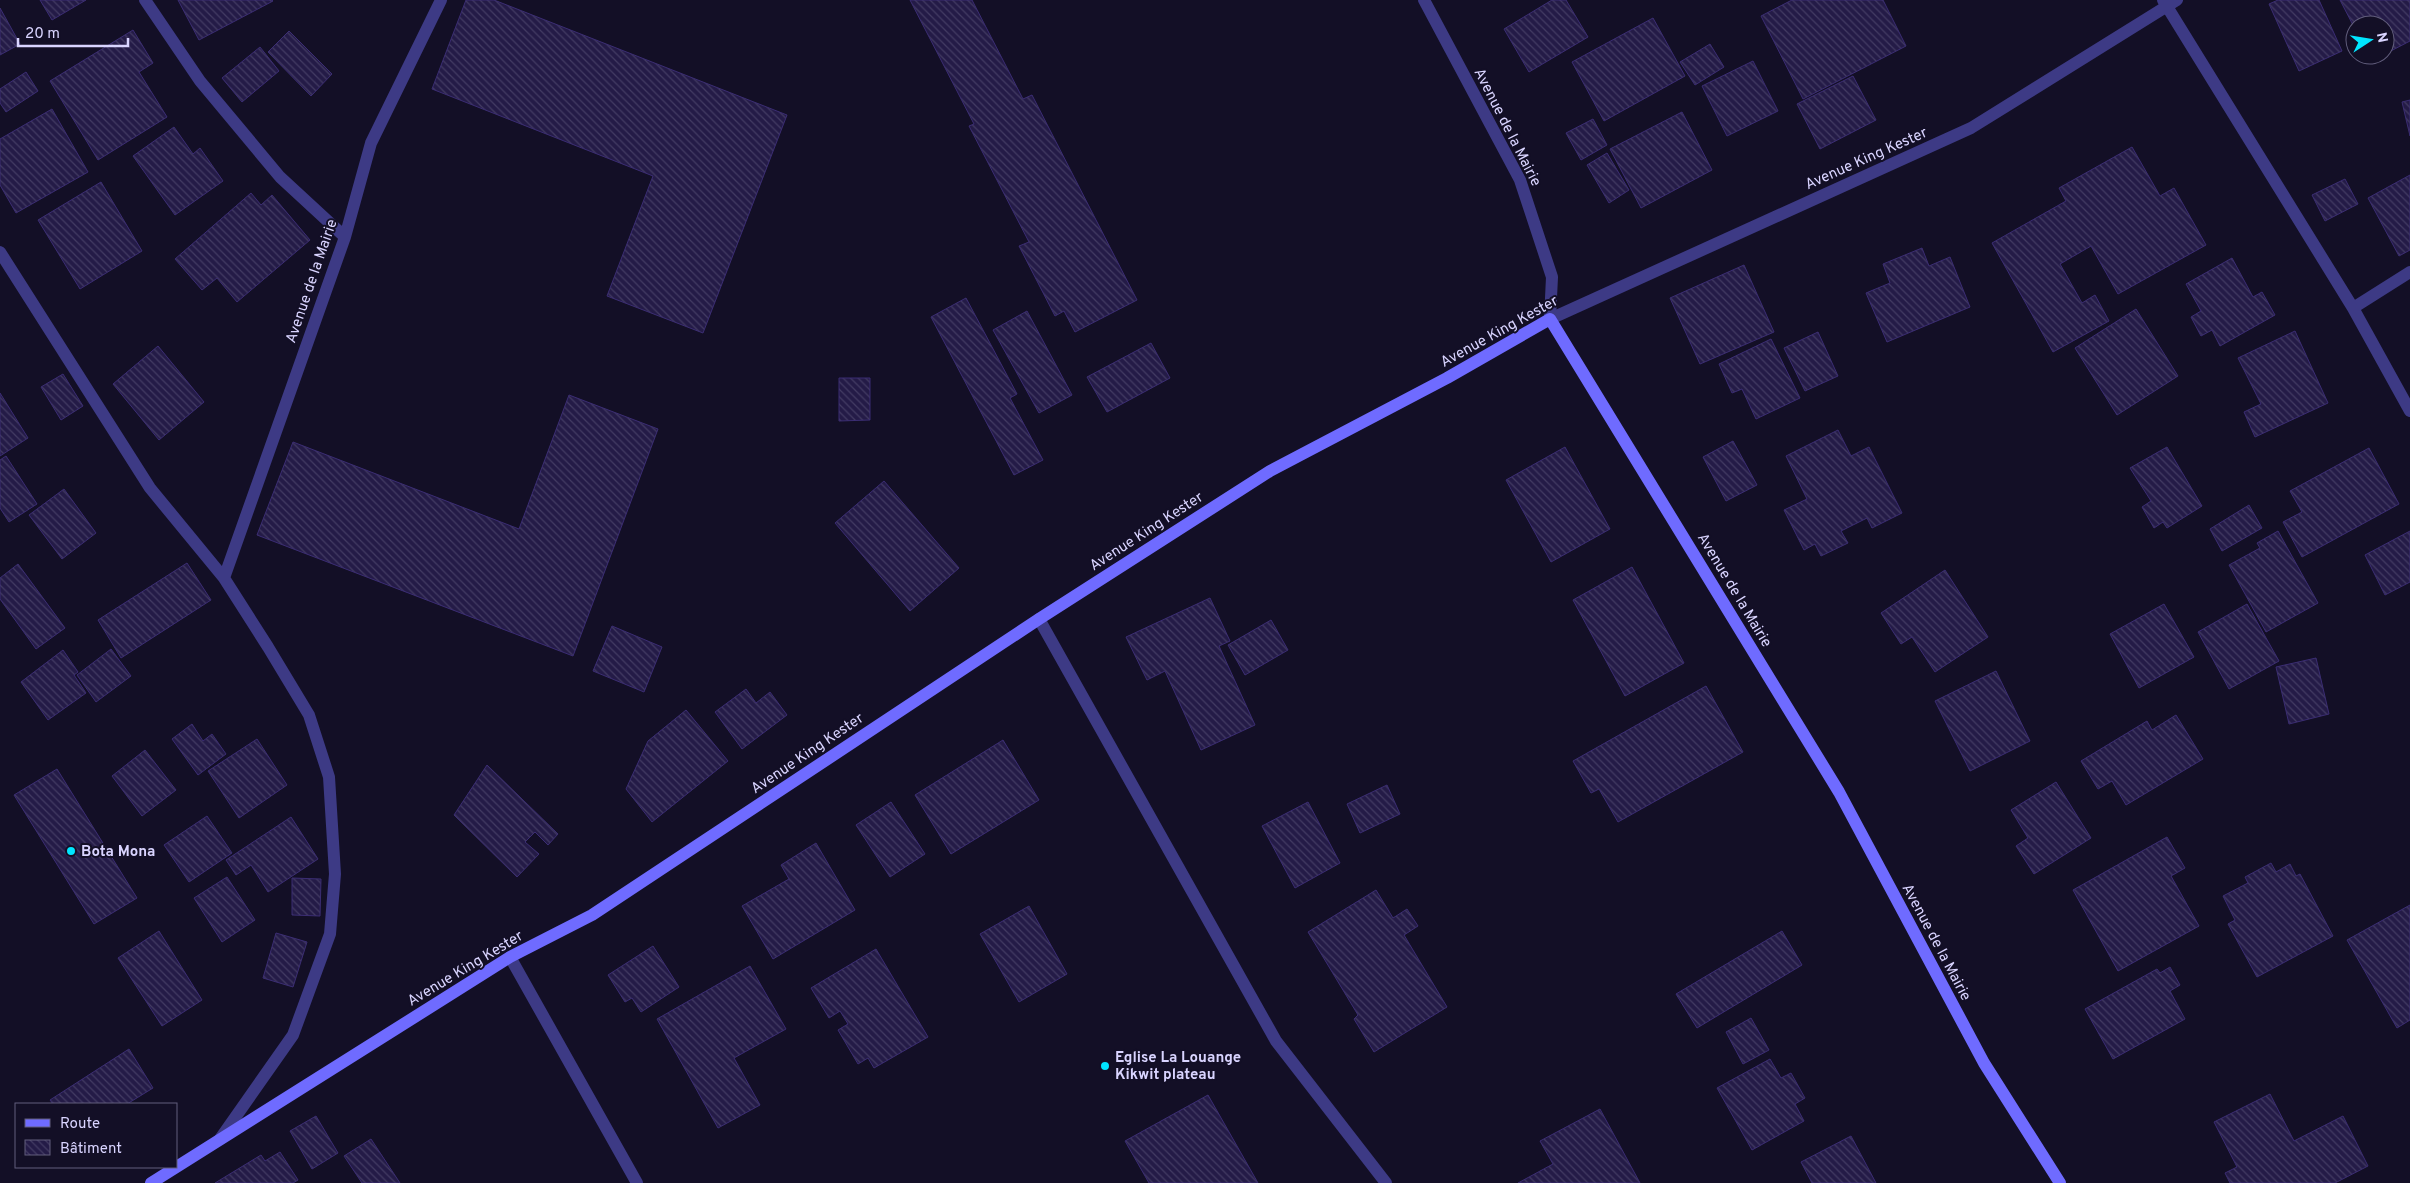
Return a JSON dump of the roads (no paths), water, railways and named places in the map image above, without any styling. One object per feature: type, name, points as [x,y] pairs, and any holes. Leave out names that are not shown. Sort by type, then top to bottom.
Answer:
[{"type":"street","points":[[145,0],[200,81],[280,177],[345,238]]},
{"type":"street","name":"Avenue de la Mairie","points":[[1424,0],[1520,180],[1552,277],[1550,319],[1839,792],[1984,1063],[2060,1183]]},
{"type":"street","name":"Avenue de la Mairie","points":[[224,578],[345,238],[371,143],[438,1]]},
{"type":"street","points":[[2169,2],[2353,308],[2410,411]]},
{"type":"street","name":"Avenue King Kester","points":[[178,1165],[510,958],[592,915],[1039,619],[1270,471],[1447,378],[1550,319],[1971,128],[2169,2]]},
{"type":"street","points":[[0,252],[150,488],[224,578],[309,715],[329,776],[334,874],[330,934],[293,1035],[220,1139]]},
{"type":"street","points":[[2353,308],[2410,272]]},
{"type":"street","points":[[1039,619],[1276,1041],[1386,1183]]},
{"type":"street","points":[[510,958],[637,1183]]},
{"type":"street","name":"Avenue King Kester","points":[[150,1183],[174,1168]]},
{"type":"place","name":"Bota Mona","points":[[71,851]]},
{"type":"place","name":"Eglise La Louange Kikwit plateau","points":[[1105,1066]]}]
